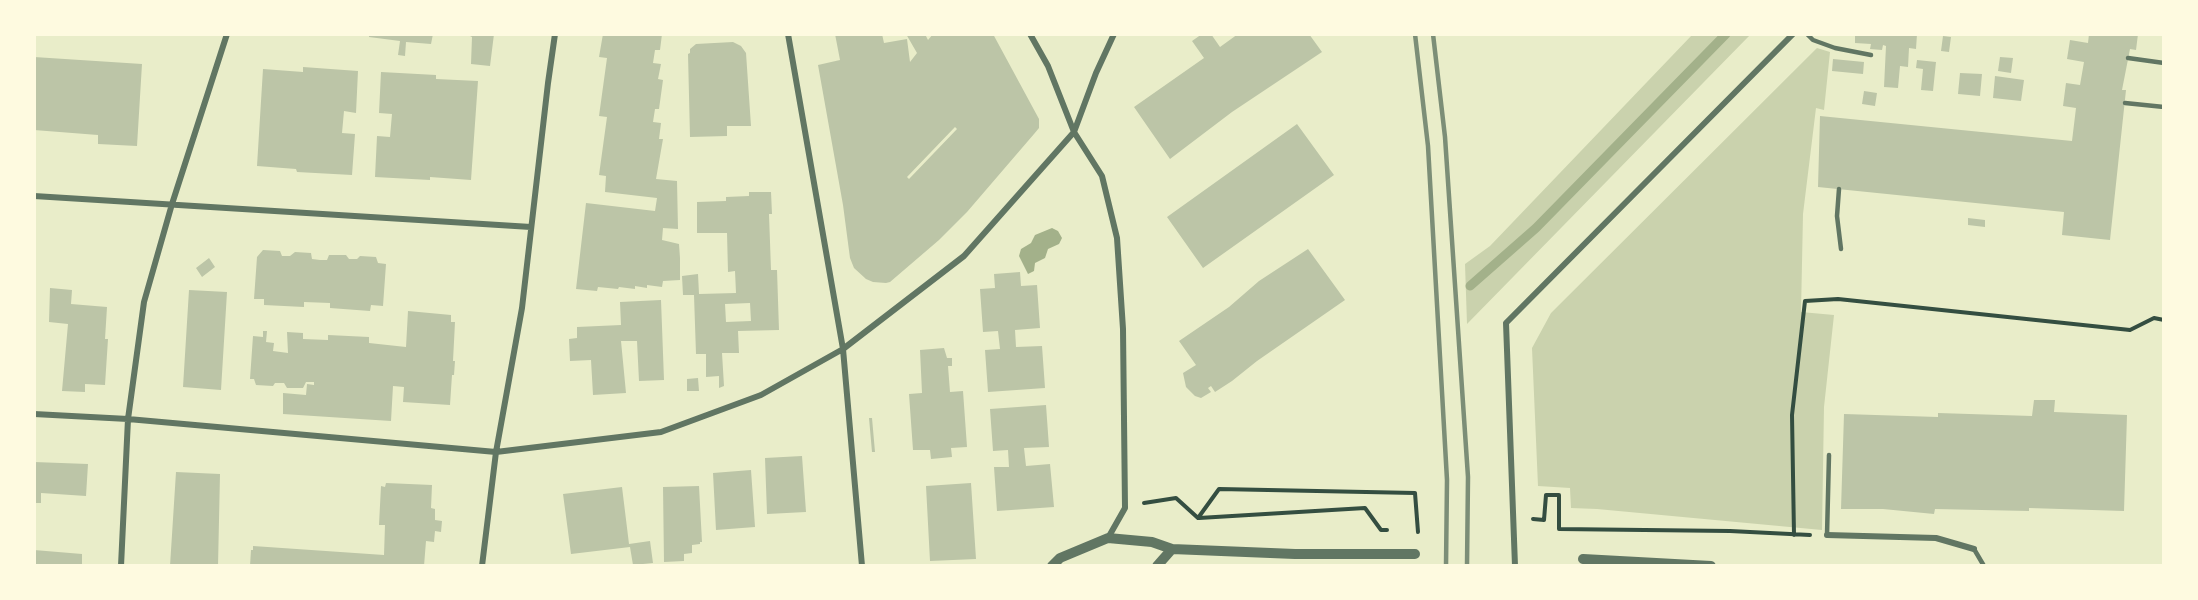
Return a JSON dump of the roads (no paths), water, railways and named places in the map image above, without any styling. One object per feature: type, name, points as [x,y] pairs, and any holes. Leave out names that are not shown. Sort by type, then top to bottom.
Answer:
[{"type":"street","points":[[121,566],[128,419],[144,302],[172,204],[227,34]]},
{"type":"street","points":[[482,566],[496,452],[522,308],[555,34]]},
{"type":"street","points":[[789,34],[843,349],[862,566]]},
{"type":"street","points":[[1030,34],[1048,66],[1074,132],[1102,176],[1117,238],[1124,329],[1125,508],[1108,538]]},
{"type":"street","points":[[34,414],[128,419],[496,452],[661,432],[761,395],[843,349],[964,256],[1074,132],[1096,73],[1114,34]]},
{"type":"street","points":[[1515,566],[1506,323],[1793,34]]},
{"type":"street","points":[[34,196],[531,227]]},
{"type":"street","points":[[1827,535],[1936,538],[1974,549]]},
{"type":"street","points":[[1052,566],[1060,558],[1108,538],[1152,542],[1172,549],[1295,554],[1415,554]]},
{"type":"street","points":[[1156,566],[1172,549]]},
{"type":"street","points":[[1583,559],[1712,566]]},
{"type":"lane","points":[[1807,34],[1813,40],[1835,48],[1871,55]]},
{"type":"lane","points":[[2128,58],[2163,63]]},
{"type":"lane","points":[[2125,103],[2163,108]]},
{"type":"lane","points":[[1839,189],[1837,216],[1841,249]]},
{"type":"lane","points":[[1827,535],[1829,455]]},
{"type":"lane","points":[[1974,549],[1984,566]]},
{"type":"waterway","points":[[1470,286],[1536,228],[1726,34]]},
{"type":"railway","points":[[1415,34],[1428,146],[1447,480],[1446,566]]},
{"type":"railway","points":[[1433,34],[1445,137],[1468,477],[1467,566]]}]
